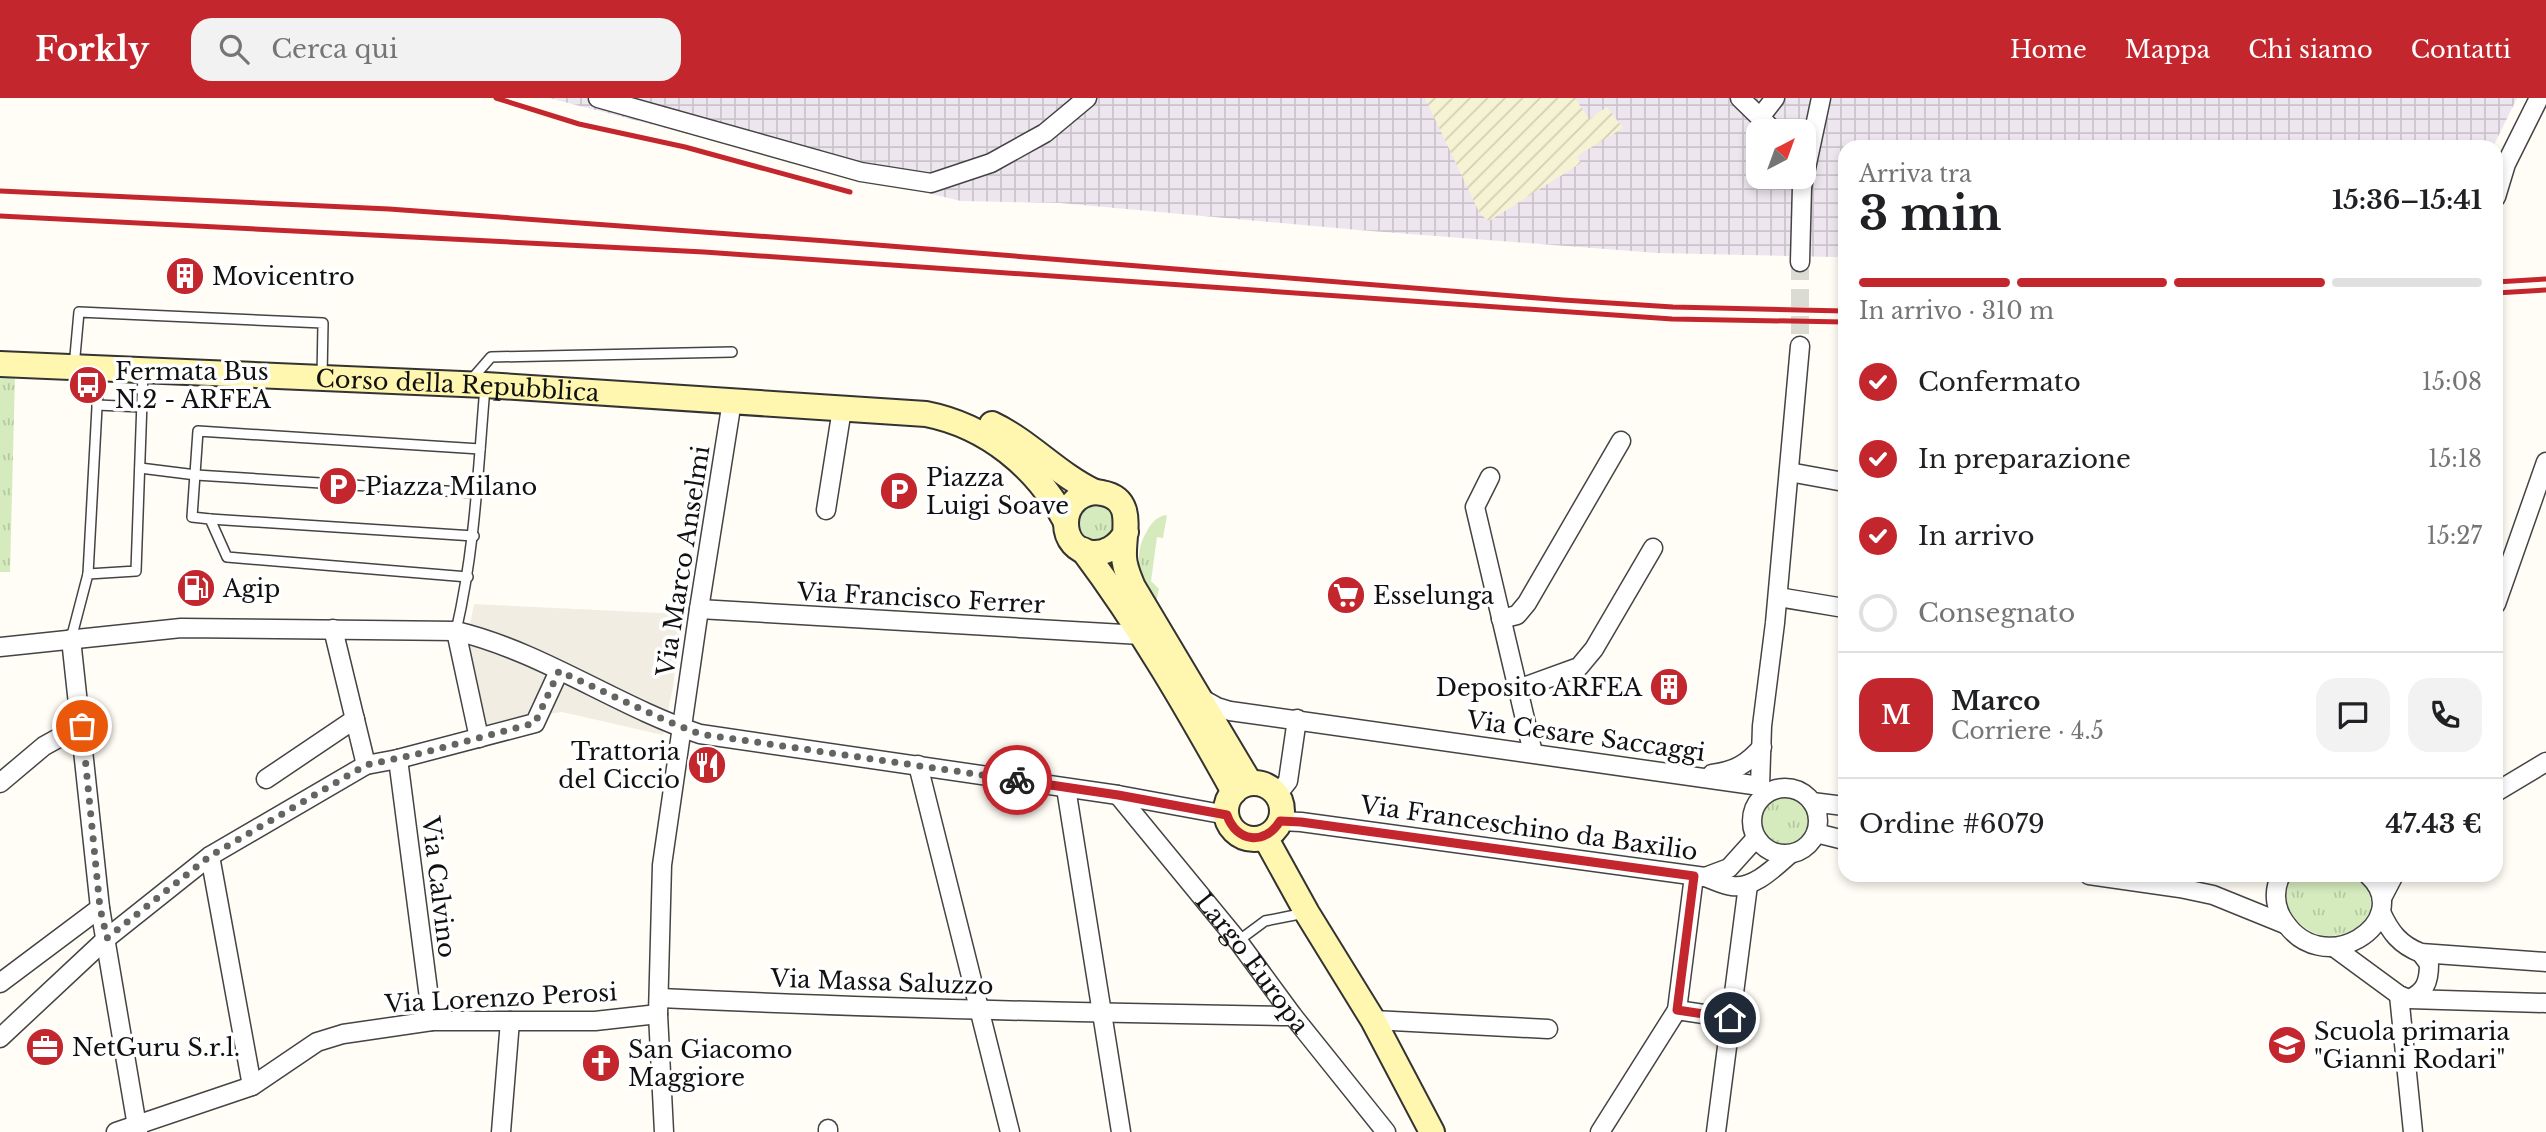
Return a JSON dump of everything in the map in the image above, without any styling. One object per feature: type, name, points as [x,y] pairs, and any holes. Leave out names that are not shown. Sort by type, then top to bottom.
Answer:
[{"type":"street","points":[[598,98],[861,172],[931,183],[991,163],[1045,133],[1087,98]]},
{"type":"street","points":[[1740,98],[1764,119]]},
{"type":"street","points":[[1761,116],[1775,98]]},
{"type":"street","points":[[1816,119],[1821,98]]},
{"type":"street","points":[[2503,174],[2539,98]]},
{"type":"street","points":[[1800,189],[1800,262]]},
{"type":"street","points":[[1790,854],[1771,851],[1756,838],[1752,815],[1762,790],[1762,747],[1800,346]]},
{"type":"street","name":"Corso della Repubblica","points":[[0,364],[477,385],[967,415],[984,420],[1023,442],[1074,482],[1095,492]]},
{"type":"street","name":"Via Marco Anselmi","points":[[664,1132],[659,1006],[662,865],[732,401]]},
{"type":"street","points":[[826,510],[842,409]]},
{"type":"street","name":"Corso della Repubblica","points":[[916,413],[956,422],[996,444],[1045,486],[1066,522]]},
{"type":"street","points":[[1501,619],[1517,615],[1527,603],[1621,442]]},
{"type":"street","points":[[2503,584],[2546,462]]},
{"type":"street","points":[[1789,472],[1838,481]]},
{"type":"street","points":[[1490,477],[1475,507],[1533,753]]},
{"type":"street","points":[[0,647],[181,628],[456,631],[491,640],[700,734],[1118,795],[1237,797],[1265,785],[1277,795],[1282,812],[1272,829],[1248,838],[1234,830],[1237,797],[1199,697],[1133,587],[1124,560],[1127,523],[1122,505],[1106,494],[1095,492],[1078,498],[1067,513],[1070,538],[1083,550],[1113,590],[1194,720],[1237,797]]},
{"type":"street","points":[[1083,550],[1103,553],[1113,549],[1126,532]]},
{"type":"street","points":[[1518,690],[1579,667],[1594,649],[1654,548]]},
{"type":"street","points":[[1778,597],[1838,607]]},
{"type":"street","name":"Via Francisco Ferrer","points":[[699,610],[1141,635]]},
{"type":"street","points":[[333,629],[366,765]]},
{"type":"street","points":[[456,631],[480,738]]},
{"type":"street","points":[[71,639],[100,908],[138,1128]]},
{"type":"street","points":[[0,1038],[107,938],[210,856],[366,765],[535,723],[559,671]]},
{"type":"street","name":"Via Cesare Saccaggi","points":[[1199,697],[1230,711],[1699,776],[1762,790]]},
{"type":"street","points":[[266,779],[355,719]]},
{"type":"street","points":[[1277,795],[1288,781],[1297,719]]},
{"type":"street","points":[[0,783],[44,746],[82,726]]},
{"type":"street","points":[[1699,776],[1736,769],[1748,763],[1762,747]]},
{"type":"street","name":"Via Calvino","points":[[398,759],[432,1021]]},
{"type":"street","points":[[918,765],[1010,1132]]},
{"type":"street","points":[[2503,789],[2545,769]]},
{"type":"street","points":[[1066,788],[1121,1132]]},
{"type":"street","points":[[1600,1132],[1677,1010],[1699,876],[1733,886],[1748,884],[1770,871],[1790,854],[1806,847],[1816,833],[1818,817],[1806,795],[1788,788],[1762,790]]},
{"type":"street","name":"Largo Europa","points":[[1118,795],[1238,941],[1293,1016],[1386,1132]]},
{"type":"street","points":[[1812,802],[1838,805]]},
{"type":"street","name":"Via Franceschino da Baxilio","points":[[1272,829],[1315,823],[1699,876],[1729,868],[1756,838]]},
{"type":"street","points":[[1272,829],[1307,913],[1373,1020],[1432,1132]]},
{"type":"street","points":[[1816,833],[1838,838]]},
{"type":"street","points":[[210,856],[253,1086]]},
{"type":"street","points":[[2180,882],[2287,925],[2304,940],[2335,948],[2356,941],[2373,927],[2391,882]]},
{"type":"street","points":[[2279,882],[2275,892],[2276,905],[2287,925]]},
{"type":"street","points":[[2371,882],[2390,932],[2411,950],[2421,953],[2546,962]]},
{"type":"street","points":[[1717,1132],[1748,884]]},
{"type":"street","points":[[3,976],[100,908]]},
{"type":"street","points":[[2335,948],[2404,997],[2546,1003]]},
{"type":"street","points":[[2404,997],[2418,995],[2427,982],[2429,964],[2421,953]]},
{"type":"street","points":[[2404,997],[2413,1132]]},
{"type":"street","name":"Via Massa Saluzzo","points":[[659,1006],[818,1006],[1293,1016]]},
{"type":"street","name":"Via Lorenzo Perosi","points":[[116,1132],[138,1128],[253,1086],[317,1042],[355,1032],[432,1021],[595,1021],[659,1006]]},
{"type":"street","points":[[1677,1010],[1730,1018]]},
{"type":"street","points":[[1373,1020],[1549,1029]]},
{"type":"street","points":[[501,1132],[510,1021]]},
{"type":"lane","points":[[74,367],[79,312],[323,323],[322,379]]},
{"type":"lane","points":[[456,631],[474,536],[480,449],[477,385],[491,357],[732,352]]},
{"type":"lane","points":[[71,639],[88,574],[99,369]]},
{"type":"lane","points":[[88,574],[136,571],[143,371]]},
{"type":"lane","points":[[97,404],[142,407]]},
{"type":"lane","points":[[474,536],[192,517],[198,432],[480,449]]},
{"type":"lane","points":[[140,468],[196,475],[477,493]]},
{"type":"lane","points":[[210,519],[227,557],[468,577]]},
{"type":"lane","points":[[1238,941],[1265,921],[1307,913]]},
{"type":"shaded area","points":[[549,98],[2517,98],[2496,140],[1838,140],[1838,257],[1657,253],[1060,203],[961,201]]},
{"type":"shaded area","points":[[1425,98],[1575,98],[1589,119],[1607,107],[1623,128],[1577,156],[1581,163],[1489,221],[1480,214]]},
{"type":"shaded area","points":[[474,604],[682,614],[673,687],[663,735],[562,712],[535,716],[469,736],[448,645],[466,645]]},
{"type":"green space","points":[[0,376],[15,376],[10,572],[0,572]]},
{"type":"green space","points":[[1096,505],[1109,511],[1115,524],[1109,537],[1096,543],[1083,537],[1077,524],[1083,511]]},
{"type":"green space","points":[[1167,515],[1163,538],[1157,537],[1151,581],[1159,589],[1156,602],[1142,576],[1140,550],[1151,525],[1158,518]]},
{"type":"green space","points":[[1785,797],[1794,798],[1802,804],[1808,812],[1808,830],[1802,838],[1794,844],[1785,845],[1776,844],[1768,838],[1762,830],[1761,821],[1762,812],[1768,804],[1776,798]]},
{"type":"green space","points":[[2360,882],[2367,890],[2371,905],[2366,919],[2354,930],[2338,935],[2321,935],[2303,927],[2289,909],[2286,900],[2289,883]]},
{"type":"tunnel","points":[[1800,262],[1800,346]]},
{"type":"railway","points":[[496,98],[579,124],[685,147],[850,192]]},
{"type":"railway","points":[[0,191],[389,209],[1563,300],[1673,307],[1838,311]]},
{"type":"railway","points":[[0,216],[704,252],[1672,319],[1838,322]]},
{"type":"railway","points":[[2503,282],[2546,279]]},
{"type":"railway","points":[[2503,293],[2546,290]]},
{"type":"way so far","points":[[82,726],[100,908],[107,938],[210,856],[366,765],[535,723],[559,671],[700,734],[1017,780]]},
{"type":"place","name":"Movicentro","points":[[185,276]]},
{"type":"place","name":"Fermata Bus N.2 - ARFEA","points":[[88,385]]},
{"type":"place","name":"Piazza Milano","points":[[338,486]]},
{"type":"place","name":"Piazza Luigi Soave","points":[[899,491]]},
{"type":"place","name":"Agip","points":[[196,588]]},
{"type":"place","name":"Esselunga","points":[[1346,595]]},
{"type":"place","name":"Deposito ARFEA","points":[[1669,687]]},
{"type":"place","name":"Trattoria del Ciccio","points":[[707,765]]},
{"type":"place","name":"Scuola primaria \"Gianni Rodari\"","points":[[2287,1045]]},
{"type":"place","name":"NetGuru S.r.l.","points":[[45,1047]]},
{"type":"place","name":"San Giacomo Maggiore","points":[[601,1063]]},
{"type":"route","points":[[1017,780],[1227,815],[1234,830],[1248,838],[1271,833],[1280,821],[1301,822],[1694,876],[1677,1010],[1730,1018]]}]
